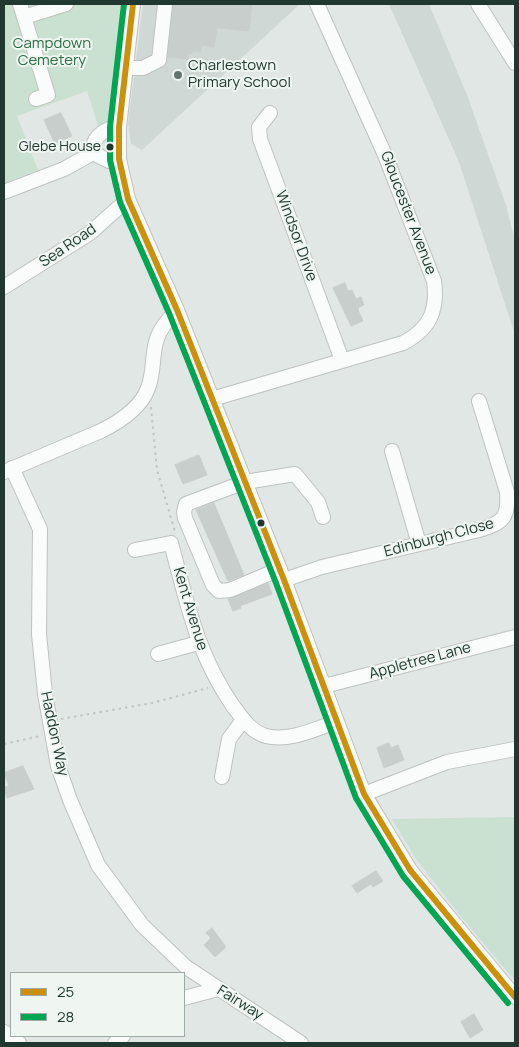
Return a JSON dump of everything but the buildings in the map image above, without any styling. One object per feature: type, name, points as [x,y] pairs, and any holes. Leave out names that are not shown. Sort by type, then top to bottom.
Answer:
[{"type":"street","points":[[47,95],[22,10],[66,4]]},
{"type":"street","points":[[133,4],[119,127],[119,159],[128,199],[177,310],[282,574],[364,794],[410,870],[515,997]]},
{"type":"street","points":[[125,68],[144,68],[159,60],[165,4]]},
{"type":"street","name":"Gloucester Avenue","points":[[212,399],[412,338],[428,325],[434,314],[436,299],[434,281],[385,155],[317,4]]},
{"type":"street","points":[[478,4],[515,63]]},
{"type":"street","name":"Windsor Drive","points":[[270,113],[259,127],[260,139],[342,360]]},
{"type":"street","points":[[92,148],[99,135],[111,128],[119,127]]},
{"type":"street","points":[[4,192],[64,169],[92,153],[109,161],[119,159]]},
{"type":"street","name":"Sea Road","points":[[4,287],[90,233],[128,199]]},
{"type":"street","points":[[8,470],[114,424],[135,408],[149,387],[156,341],[164,324],[177,310]]},
{"type":"street","name":"Edinburgh Close","points":[[245,482],[186,504],[184,512],[213,585],[219,591],[230,590],[282,574],[322,567],[494,526],[504,519],[510,519],[507,492],[479,401]]},
{"type":"street","points":[[392,451],[419,544]]},
{"type":"street","name":"Haddon Way","points":[[8,470],[40,529],[39,634],[50,728],[58,766],[70,800],[98,865],[142,925],[184,970]]},
{"type":"street","points":[[245,482],[295,474],[318,502],[323,517]]},
{"type":"street","points":[[135,550],[170,543]]},
{"type":"street","name":"Kent Avenue","points":[[170,543],[198,643],[219,685],[243,720],[265,736],[278,738],[289,737],[336,722]]},
{"type":"street","name":"Appletree Lane","points":[[324,686],[515,637]]},
{"type":"street","points":[[158,654],[198,643]]},
{"type":"street","points":[[222,777],[229,739],[243,720]]},
{"type":"street","points":[[364,794],[420,770],[447,762],[515,749]]},
{"type":"street","name":"Fairway","points":[[184,970],[278,1026],[301,1043]]},
{"type":"street","points":[[185,998],[218,989]]},
{"type":"path","points":[[149,387],[157,470],[175,533],[170,543]]},
{"type":"path","points":[[4,744],[50,728],[219,685]]},
{"type":"shaded area","name":"Charlestown Primary School","points":[[143,4],[300,4],[142,150],[131,144],[128,123]]},
{"type":"shaded area","points":[[389,4],[429,4],[467,95],[506,205],[515,241],[515,335],[459,162]]},
{"type":"green space","name":"Campdown Cemetery","points":[[4,4],[126,4],[111,124],[100,132],[87,91],[17,116],[38,170],[4,183]]},
{"type":"green space","points":[[515,817],[515,981],[416,859],[392,819]]},
{"type":"transit line","name":"28","points":[[124,4],[110,127],[110,160],[120,202],[169,313],[276,583],[356,798],[403,876],[508,1003]]},
{"type":"transit line","name":"25","points":[[133,4],[119,127],[119,159],[128,199],[177,310],[284,580],[364,794],[410,870],[515,997]]},
{"type":"place","name":"Charlestown Primary School","points":[[178,75]]},
{"type":"place","name":"Glebe House","points":[[110,147]]}]
